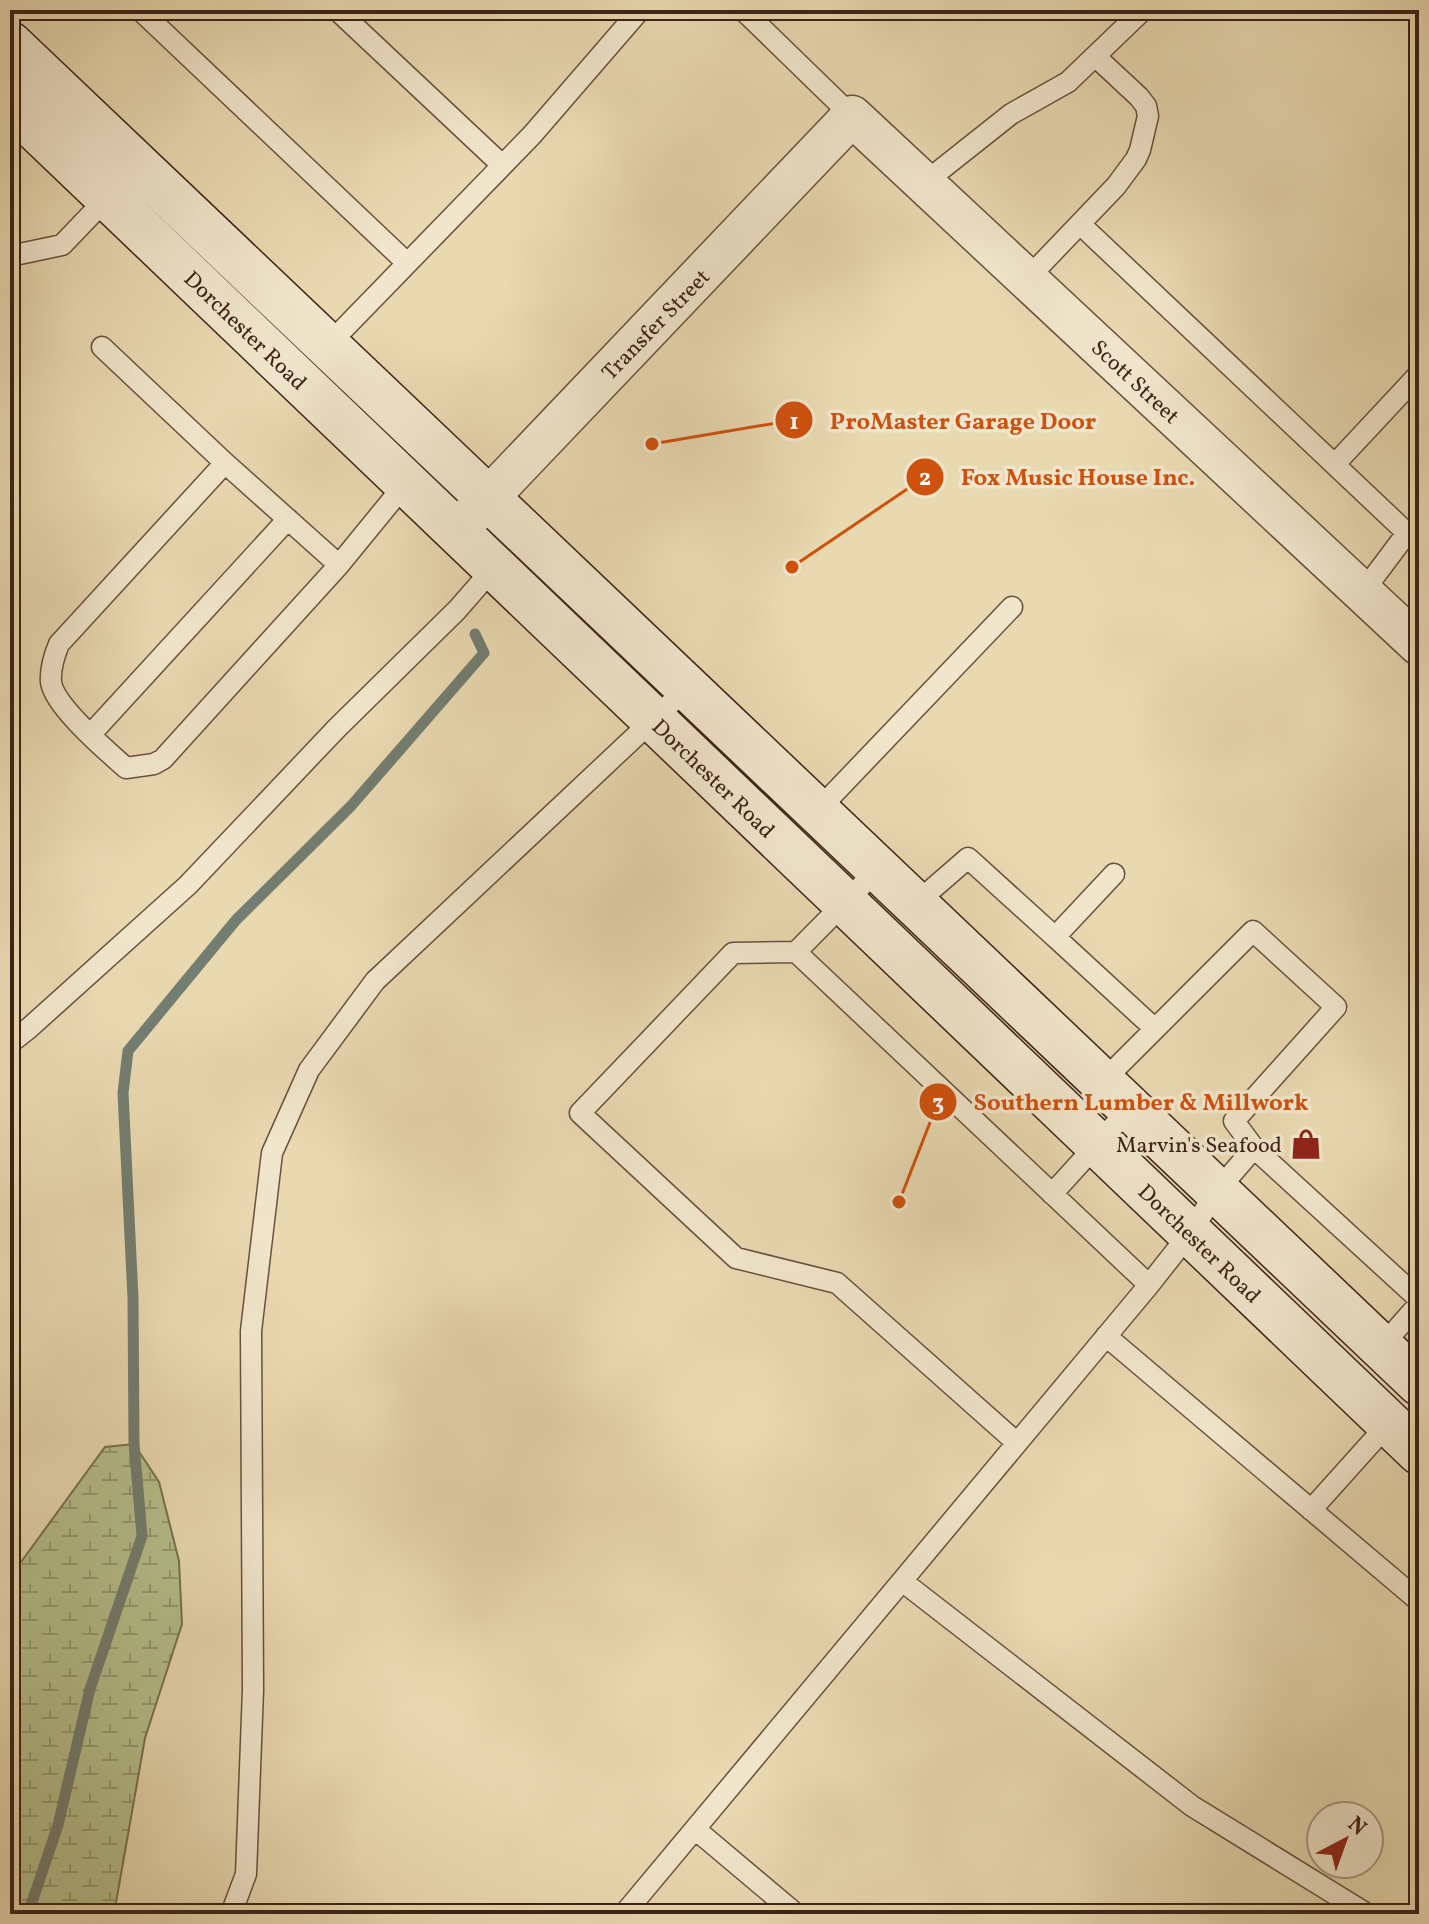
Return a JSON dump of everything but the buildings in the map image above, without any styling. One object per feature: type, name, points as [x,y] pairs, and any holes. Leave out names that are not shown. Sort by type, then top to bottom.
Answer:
[{"type":"main road","name":"Dorchester Road","points":[[10,44],[1419,1383]]},
{"type":"main road","name":"Dorchester Road","points":[[10,104],[1404,1438]]},
{"type":"street","name":"Scott Street","points":[[852,116],[1419,645]]},
{"type":"street","name":"Transfer Street","points":[[456,531],[852,116]]},
{"type":"lane","points":[[140,10],[407,263]]},
{"type":"lane","points":[[337,10],[502,165]]},
{"type":"lane","points":[[328,345],[532,135],[640,10]]},
{"type":"lane","points":[[743,10],[852,116]]},
{"type":"lane","points":[[924,183],[1011,114],[1068,82],[1143,10]]},
{"type":"lane","points":[[1027,279],[1116,186],[1140,150],[1148,116],[1146,106],[1095,56]]},
{"type":"lane","points":[[10,256],[62,245],[107,198]]},
{"type":"lane","points":[[1080,224],[1407,533],[1362,593]]},
{"type":"lane","points":[[102,347],[339,565]]},
{"type":"lane","points":[[1335,464],[1419,374]]},
{"type":"lane","points":[[225,463],[59,644],[51,669],[55,695],[90,735],[126,768],[154,764],[163,759],[339,565],[406,483]]},
{"type":"lane","points":[[90,735],[288,519]]},
{"type":"lane","points":[[10,1043],[188,885],[337,728],[457,610],[526,534]]},
{"type":"lane","points":[[817,811],[1012,607]]},
{"type":"lane","points":[[231,1914],[246,1874],[253,1690],[251,1331],[272,1153],[309,1070],[375,981],[687,688]]},
{"type":"lane","points":[[915,904],[968,858],[1155,1029]]},
{"type":"lane","points":[[796,952],[878,869]]},
{"type":"lane","points":[[1055,937],[1114,874]]},
{"type":"lane","points":[[1052,1194],[1096,1144],[1116,1095],[1155,1029],[1253,931],[1336,1007],[1234,1121],[1254,1148],[1419,1302],[1381,1347]]},
{"type":"lane","points":[[1017,1443],[837,1283],[736,1258],[580,1113],[733,953],[796,952],[1149,1285]]},
{"type":"lane","points":[[624,1914],[1149,1285],[1190,1233],[1217,1191],[1254,1148]]},
{"type":"lane","points":[[1106,1336],[1419,1601]]},
{"type":"lane","points":[[1311,1510],[1404,1438]]},
{"type":"lane","points":[[902,1581],[1192,1806],[1367,1914]]},
{"type":"lane","points":[[695,1829],[796,1914]]},
{"type":"green space","points":[[134,1444],[159,1482],[179,1561],[182,1624],[145,1738],[114,1914],[10,1914],[13,1573],[105,1447]]},
{"type":"waterway","points":[[28,1914],[58,1825],[90,1689],[142,1536],[134,1444],[133,1298],[123,1093],[128,1051],[236,920],[351,806],[484,653],[475,634]]},
{"type":"place","name":"ProMaster Garage Door","points":[[652,444]]},
{"type":"place","name":"Fox Music House Inc.","points":[[792,567]]},
{"type":"place","name":"Marvin's Seafood","points":[[1306,1144]]},
{"type":"place","name":"Southern Lumber & Millwork","points":[[899,1202]]}]
